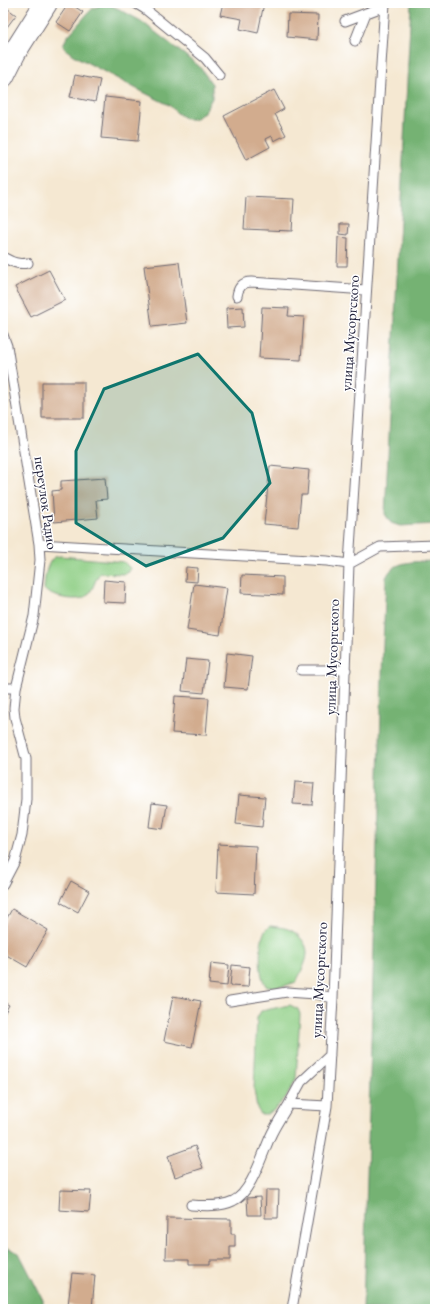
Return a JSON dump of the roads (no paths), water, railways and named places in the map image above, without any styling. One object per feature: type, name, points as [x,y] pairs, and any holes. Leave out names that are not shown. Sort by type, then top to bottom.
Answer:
[{"type":"main road","points":[[3,76],[15,52],[46,3]]},
{"type":"lane","points":[[135,3],[145,9],[205,58],[219,75]]},
{"type":"lane","points":[[345,21],[385,4]]},
{"type":"lane","name":"улица Мусоргского","points":[[292,1309],[326,1106],[330,1055],[349,564],[385,4]]},
{"type":"lane","points":[[355,41],[366,13]]},
{"type":"lane","points":[[3,257],[20,264],[28,263]]},
{"type":"lane","points":[[237,296],[239,288],[246,282],[366,290]]},
{"type":"lane","name":"переулок Радио","points":[[3,335],[9,354],[39,544],[40,560],[34,616],[16,688],[14,708],[15,718],[26,759],[26,799],[22,835],[15,861],[3,884]]},
{"type":"lane","points":[[39,544],[327,561],[349,564],[380,547],[435,545]]},
{"type":"lane","points":[[301,670],[346,670]]},
{"type":"lane","points":[[3,688],[16,688]]},
{"type":"lane","points":[[230,1001],[287,992],[316,994],[333,998]]},
{"type":"lane","points":[[191,1205],[221,1205],[234,1201],[244,1192],[250,1184],[272,1133],[301,1082],[330,1055]]},
{"type":"lane","points":[[289,1104],[326,1106]]}]
